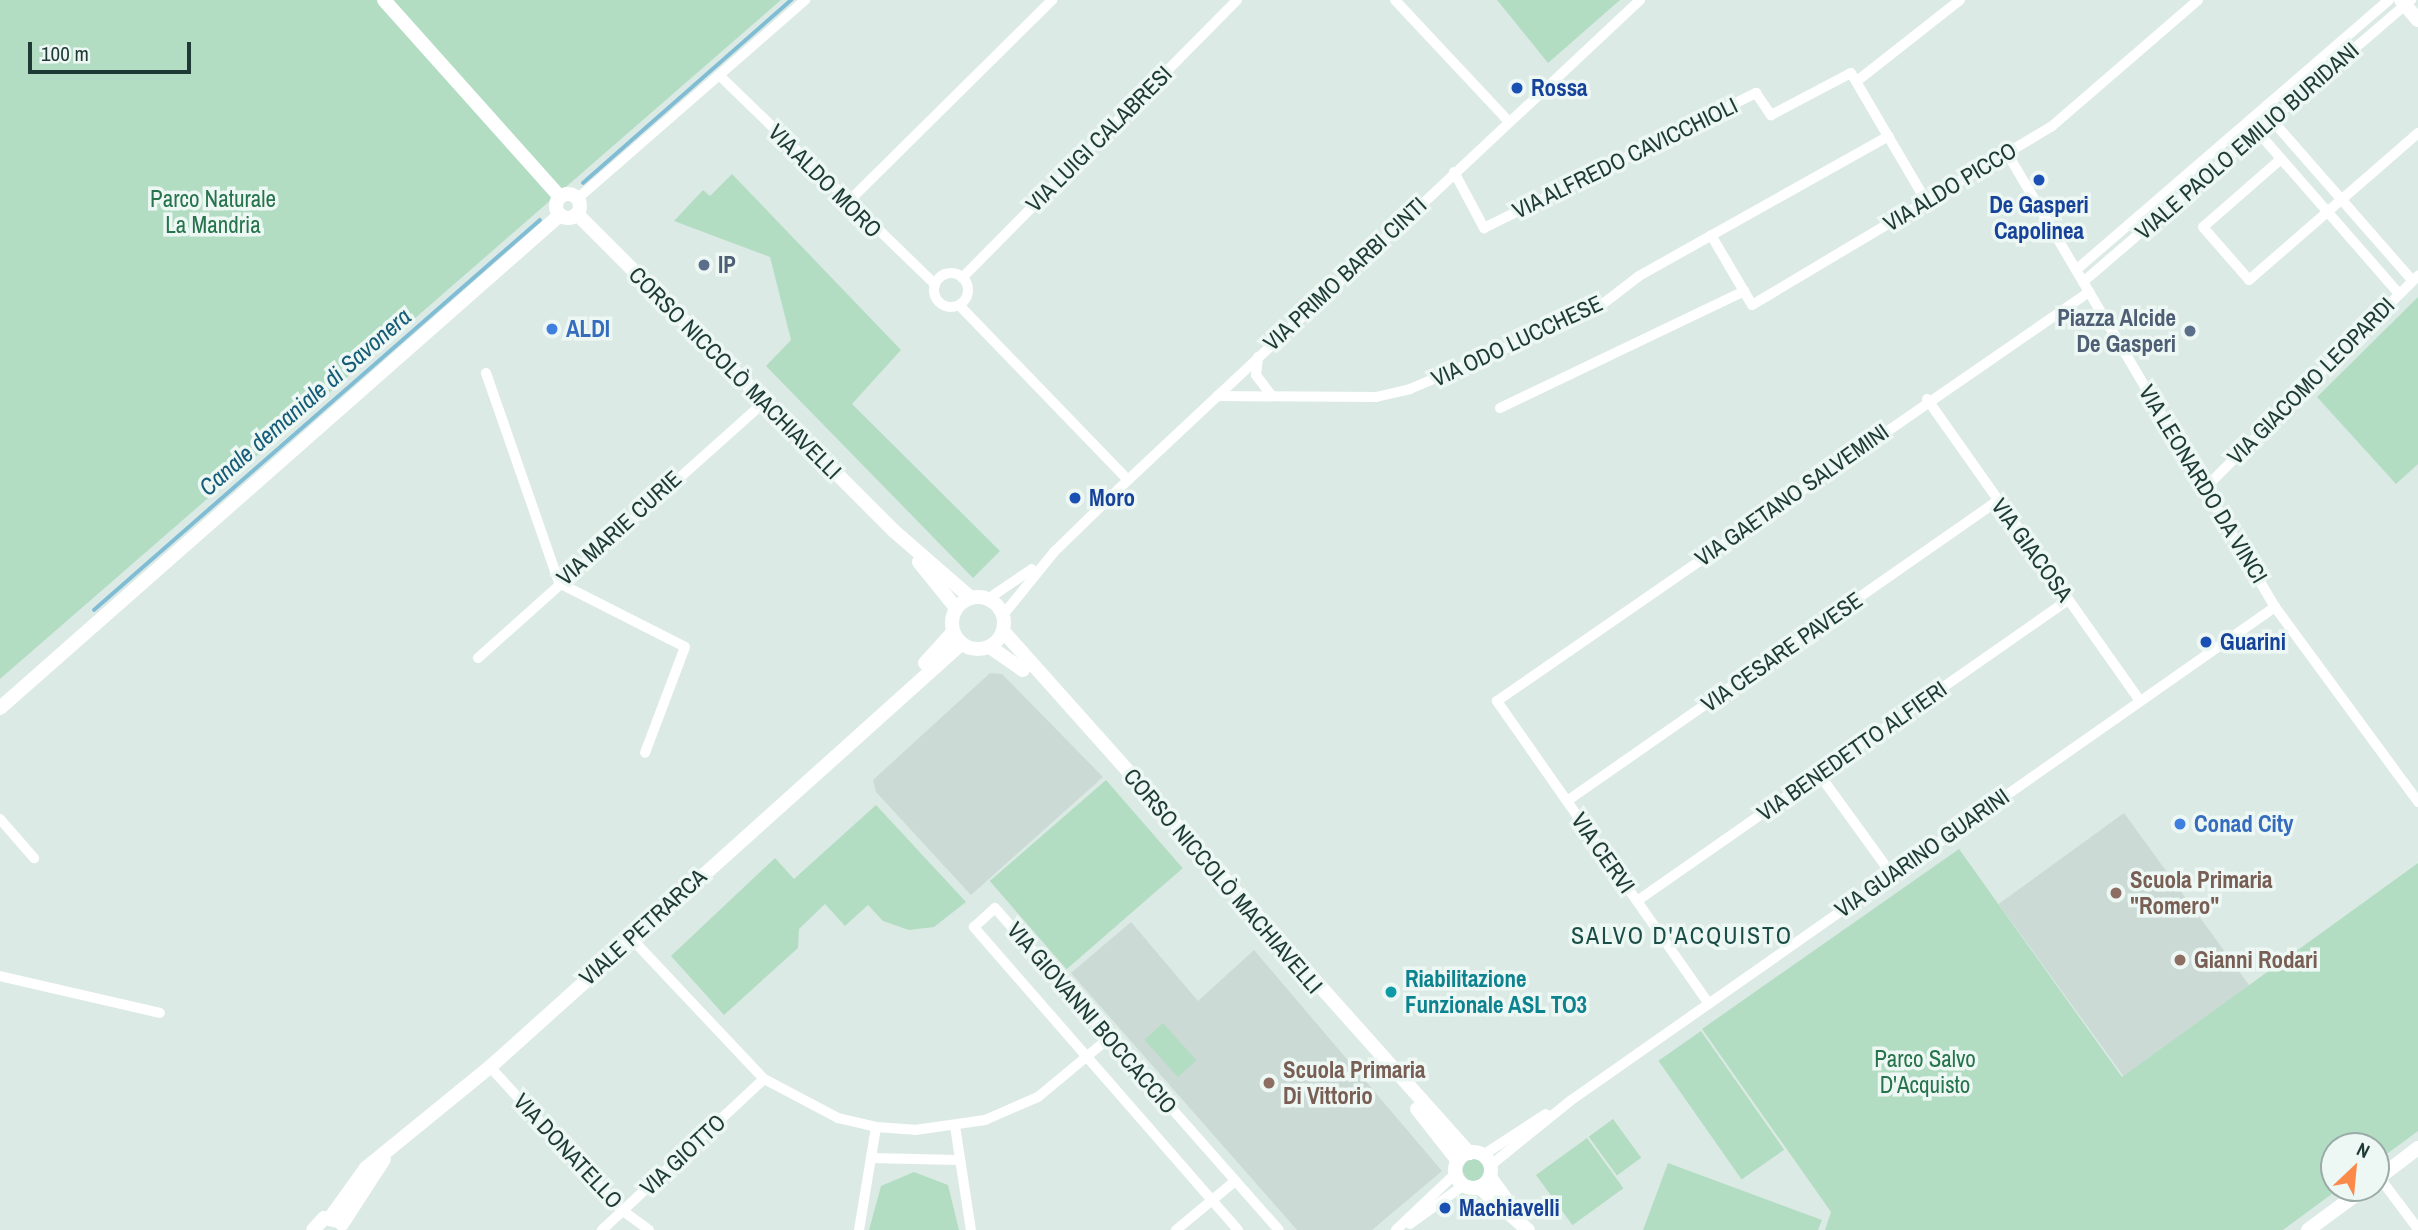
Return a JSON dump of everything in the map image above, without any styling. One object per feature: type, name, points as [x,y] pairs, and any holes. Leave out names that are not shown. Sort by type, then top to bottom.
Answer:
[{"type":"street","points":[[384,0],[560,197],[577,199],[805,0]]},
{"type":"street","points":[[847,203],[1052,0]]},
{"type":"street","name":"VIA LUIGI CALABRESI","points":[[962,278],[1237,0]]},
{"type":"street","points":[[1395,0],[1509,122]]},
{"type":"street","name":"VIA PRIMO BARBI CINTI","points":[[1003,615],[1054,552],[1128,480],[1640,0]]},
{"type":"street","points":[[1926,201],[1854,77],[1960,0]]},
{"type":"street","name":"VIA ALDO PICCO","points":[[1744,291],[1752,304],[2051,127],[2198,0]]},
{"type":"street","name":"VIALE PAOLO EMILIO BURIDANI","points":[[2076,270],[2389,0]]},
{"type":"street","points":[[2405,2],[2418,20]]},
{"type":"street","name":"VIALE PAOLO EMILIO BURIDANI","points":[[2086,287],[2257,131],[2405,2]]},
{"type":"street","name":"VIA ALDO MORO","points":[[719,75],[847,203],[935,284]]},
{"type":"street","name":"VIA ALFREDO CAVICCHIOLI","points":[[1454,172],[1484,228],[1756,93],[1772,115],[1854,77]]},
{"type":"street","points":[[2271,119],[2342,200],[2416,278]]},
{"type":"street","points":[[2257,131],[2399,294]]},
{"type":"street","points":[[2281,159],[2203,227],[2249,280],[2418,133]]},
{"type":"street","name":"VIA ODO LUCCHESE","points":[[1272,396],[1376,397],[1410,389],[1595,310],[1711,235],[1888,136]]},
{"type":"street","name":"VIA LEONARDO DA VINCI","points":[[2007,153],[2276,607],[2418,802]]},
{"type":"street","points":[[560,197],[560,215]]},
{"type":"street","points":[[0,708],[560,215],[577,214],[577,199]]},
{"type":"street","name":"CORSO NICCOLÒ MACHIAVELLI","points":[[577,214],[894,531],[971,598]]},
{"type":"street","points":[[1500,408],[1744,291],[1711,235]]},
{"type":"street","points":[[959,305],[967,292],[962,278],[947,274],[935,284],[940,302],[959,305],[1128,480]]},
{"type":"street","name":"VIA GIACOMO LEOPARDI","points":[[2206,488],[2416,278]]},
{"type":"street","name":"VIA GAETANO SALVEMINI","points":[[1497,701],[2086,287]]},
{"type":"street","points":[[1258,357],[1256,375],[1272,396]]},
{"type":"street","points":[[486,373],[559,583],[684,647],[645,753]]},
{"type":"street","points":[[1217,396],[1272,396]]},
{"type":"street","name":"VIA GIACOSA","points":[[1927,399],[1996,502],[2139,701]]},
{"type":"street","name":"VIA MARIE CURIE","points":[[478,658],[764,402]]},
{"type":"street","name":"VIA CESARE PAVESE","points":[[1567,801],[1996,502]]},
{"type":"street","name":"CORSO NICCOLÒ MACHIAVELLI","points":[[894,531],[956,608]]},
{"type":"street","name":"VIA PRIMO BARBI CINTI","points":[[988,599],[1054,552]]},
{"type":"street","points":[[971,598],[988,599],[1003,615],[1003,631],[990,647],[957,638],[956,608],[971,598]]},
{"type":"street","name":"VIA BENEDETTO ALFIERI","points":[[1637,901],[2068,600]]},
{"type":"street","name":"VIA GUARINO GUARINI","points":[[1474,1169],[2276,607]]},
{"type":"street","points":[[0,699],[101,618]]},
{"type":"street","name":"CORSO NICCOLÒ MACHIAVELLI","points":[[1003,631],[1526,1227]]},
{"type":"street","name":"VIALE PETRARCA","points":[[339,1224],[343,1192],[490,1067],[957,638]]},
{"type":"street","name":"CORSO NICCOLÒ MACHIAVELLI","points":[[990,647],[1076,715]]},
{"type":"street","name":"VIA CERVI","points":[[1497,701],[1709,1004]]},
{"type":"street","points":[[1819,774],[1892,875]]},
{"type":"street","points":[[0,819],[34,859]]},
{"type":"street","name":"VIA GIOVANNI BOCCACCIO","points":[[1238,1230],[974,927],[995,908],[1279,1230]]},
{"type":"street","points":[[631,938],[764,1079],[838,1118],[876,1127],[955,1126],[1038,1097],[1109,1038]]},
{"type":"street","points":[[0,976],[160,1013]]},
{"type":"street","name":"VIA DONATELLO","points":[[490,1067],[623,1211],[649,1230]]},
{"type":"street","name":"VIA GIOTTO","points":[[602,1230],[764,1079]]},
{"type":"street","points":[[955,1126],[971,1230]]},
{"type":"street","points":[[859,1230],[876,1127]]},
{"type":"street","points":[[2390,1169],[2418,1147]]},
{"type":"street","points":[[871,1158],[959,1160]]},
{"type":"street","points":[[1396,1230],[1474,1169]]},
{"type":"street","points":[[1402,1230],[1474,1169]]},
{"type":"street","points":[[1176,1230],[1235,1181]]},
{"type":"street","points":[[2390,1194],[2418,1230]]},
{"type":"street","points":[[2308,1230],[2346,1202]]},
{"type":"street","points":[[313,1230],[339,1224]]},
{"type":"shaded area","points":[[990,673],[1002,674],[1103,777],[971,895],[876,792],[873,780]]},
{"type":"shaded area","points":[[2124,813],[2249,985],[2124,1076],[1999,904]]},
{"type":"shaded area","name":"Scuola Primaria Di Vittorio","points":[[1131,922],[1198,1001],[1254,950],[1442,1171],[1372,1230],[1297,1230],[1071,973]]},
{"type":"green space","name":"Parco Naturale La Mandria","points":[[0,0],[781,0],[0,679]]},
{"type":"green space","points":[[1497,0],[1620,0],[1548,63]]},
{"type":"green space","points":[[732,174],[901,350],[852,404],[1000,551],[973,578],[766,366],[791,340],[770,257],[674,221],[703,190],[710,196]]},
{"type":"green space","points":[[2418,297],[2418,464],[2396,484],[2317,397]]},
{"type":"green space","points":[[1106,780],[1183,868],[1067,969],[990,881]]},
{"type":"green space","points":[[876,805],[966,902],[934,927],[909,930],[883,921],[868,905],[845,926],[825,904],[799,929],[798,948],[724,1015],[671,956],[775,858],[794,879]]},
{"type":"green space","name":"Parco Salvo D'Acquisto","points":[[1959,849],[2122,1077],[2418,863],[2418,1131],[2390,1152],[2390,1132],[2320,1132],[2321,1202],[2283,1230],[1825,1230],[1831,1212],[1702,1029]]},
{"type":"green space","points":[[1163,1023],[1196,1060],[1178,1077],[1144,1040]]},
{"type":"green space","points":[[1701,1031],[1784,1150],[1742,1180],[1658,1061]]},
{"type":"green space","points":[[1613,1119],[1641,1158],[1617,1175],[1589,1137]]},
{"type":"green space","points":[[1587,1138],[1623,1188],[1572,1225],[1536,1175]]},
{"type":"green space","points":[[1474,1159],[1482,1162],[1485,1170],[1482,1178],[1474,1181],[1466,1178],[1463,1170],[1466,1162]]},
{"type":"green space","points":[[1668,1163],[1822,1220],[1818,1230],[1643,1230]]},
{"type":"green space","points":[[914,1172],[948,1185],[959,1230],[869,1230],[881,1186]]},
{"type":"waterway","name":"Canale demaniale di Savonera","points":[[583,183],[791,0]]},
{"type":"waterway","name":"Canale demaniale di Savonera","points":[[94,610],[540,220]]},
{"type":"place","name":"Rossa","points":[[1517,88]]},
{"type":"place","name":"De Gasperi Capolinea","points":[[2039,180]]},
{"type":"place","name":"IP","points":[[704,265]]},
{"type":"place","name":"ALDI","points":[[552,329]]},
{"type":"place","name":"Piazza Alcide De Gasperi","points":[[2190,331]]},
{"type":"place","name":"Moro","points":[[1075,498]]},
{"type":"place","name":"Guarini","points":[[2206,642]]},
{"type":"place","name":"Conad City","points":[[2180,824]]},
{"type":"place","name":"Scuola Primaria \"Romero\"","points":[[2116,893]]},
{"type":"place","name":"Gianni Rodari","points":[[2180,960]]},
{"type":"place","name":"Riabilitazione Funzionale ASL TO3","points":[[1391,992]]},
{"type":"place","name":"Scuola Primaria Di Vittorio","points":[[1269,1083]]},
{"type":"place","name":"Machiavelli","points":[[1445,1208]]},
{"type":"district","name":"SALVO D'ACQUISTO","points":[[1682,936]]}]
